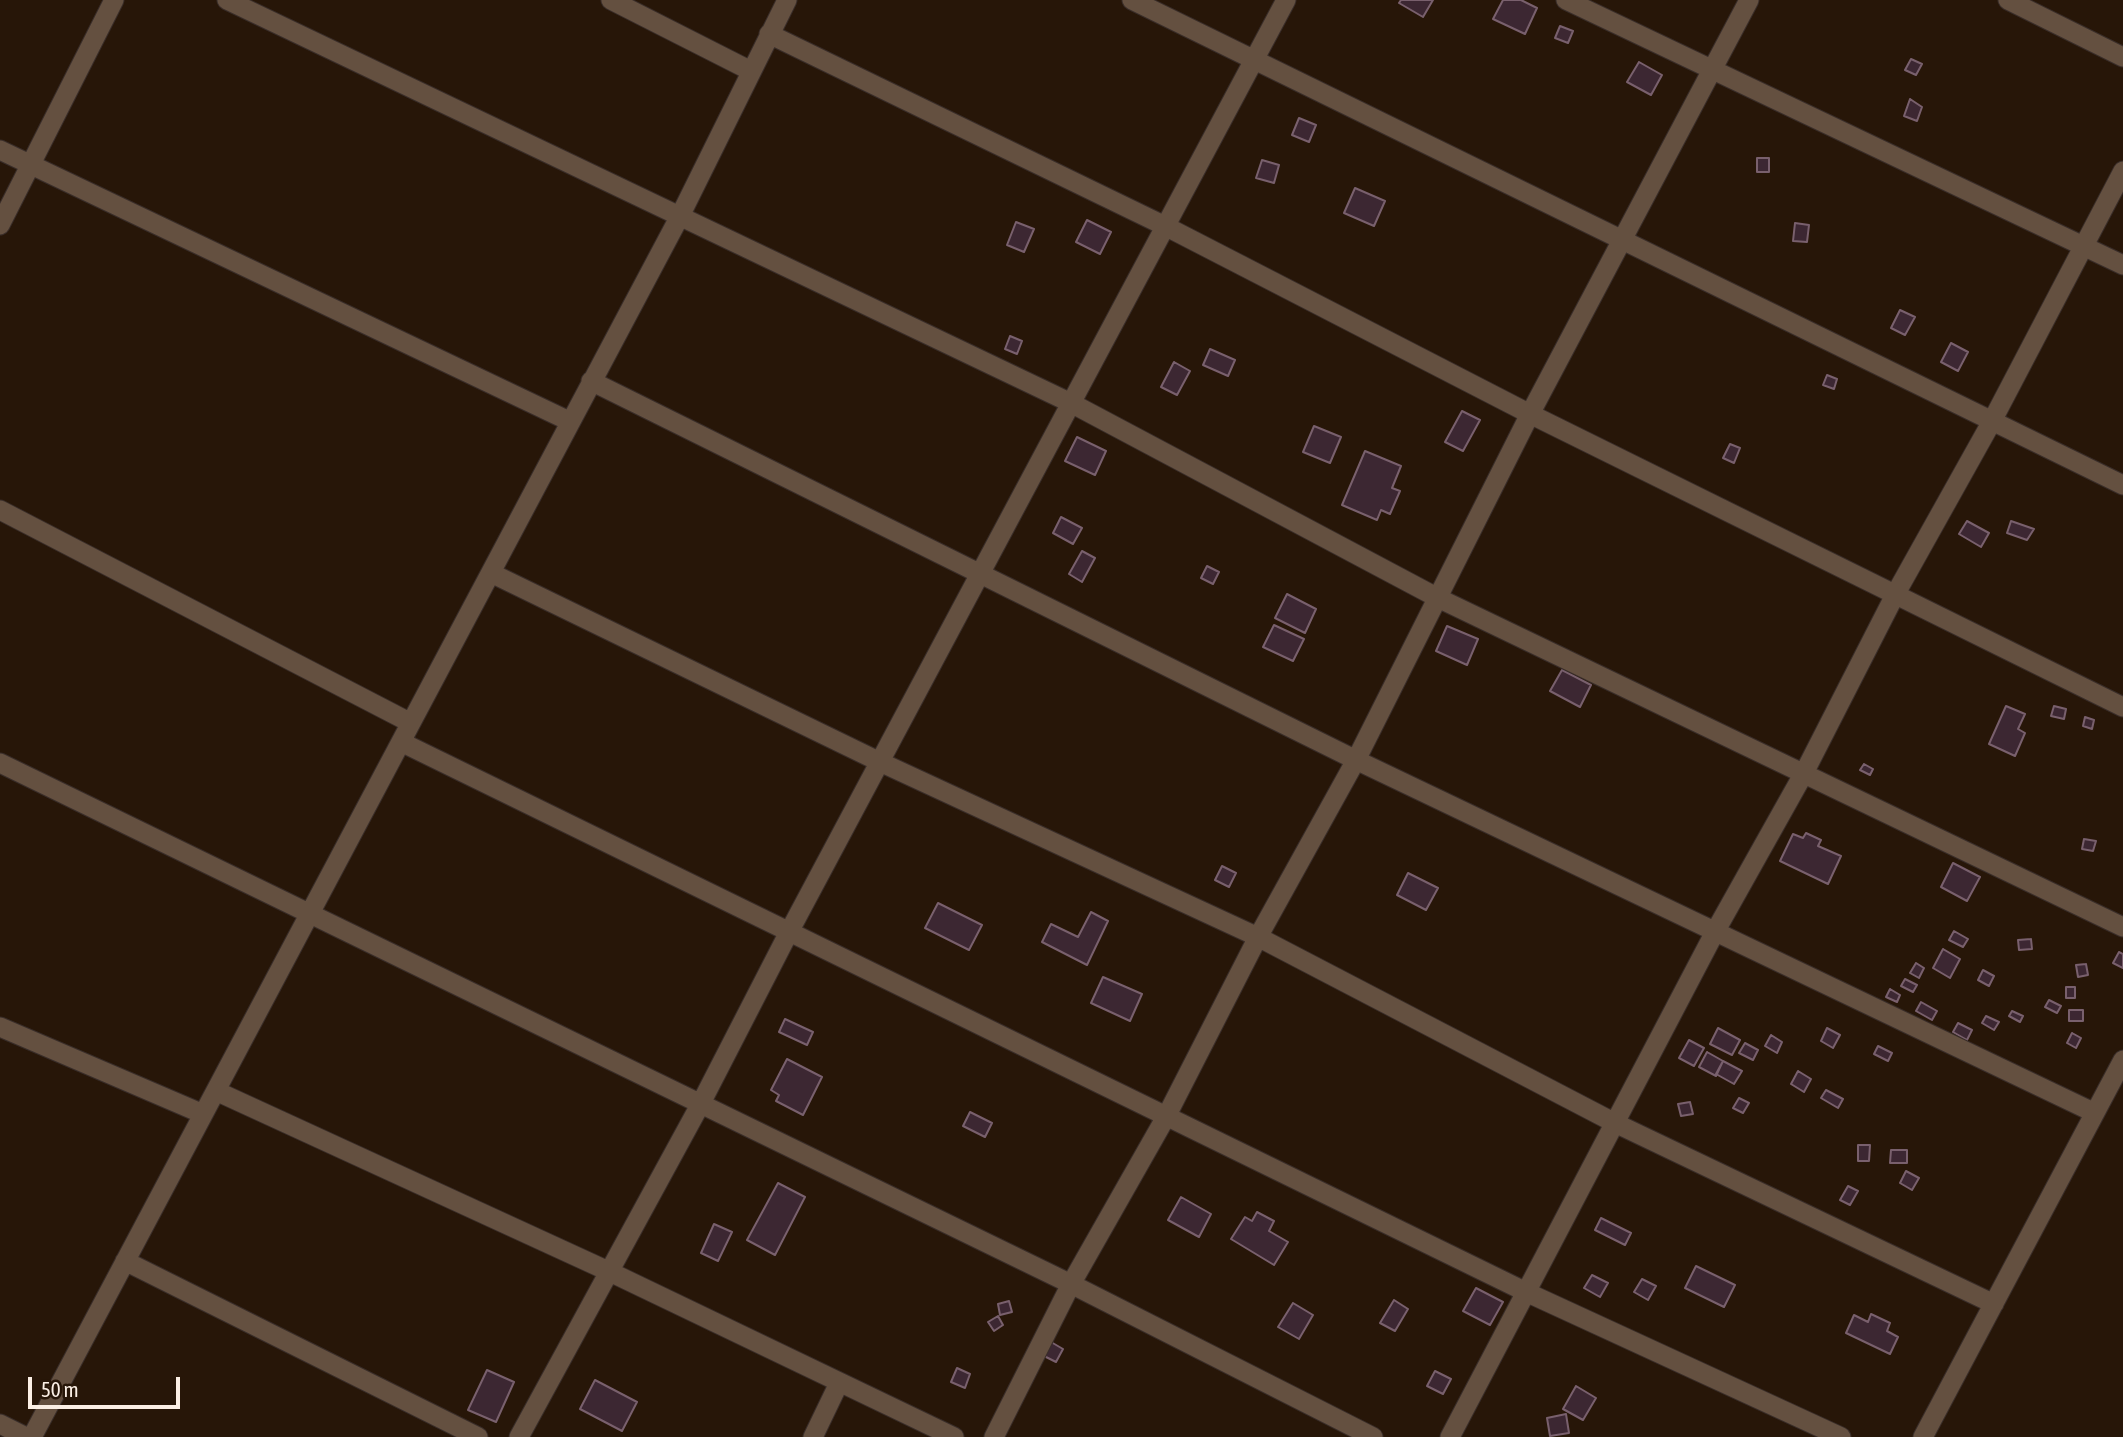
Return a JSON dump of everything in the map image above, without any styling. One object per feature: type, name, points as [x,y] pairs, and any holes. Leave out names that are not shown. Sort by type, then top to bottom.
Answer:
[{"type":"street","points":[[0,225],[114,0]]},
{"type":"street","points":[[227,0],[259,8],[1071,402],[1438,598],[2123,927]]},
{"type":"street","points":[[611,0],[751,71]]},
{"type":"street","points":[[32,1437],[681,214],[787,0]]},
{"type":"street","points":[[1132,0],[2123,485]]},
{"type":"street","points":[[519,1437],[700,1105],[789,932],[1286,0]]},
{"type":"street","points":[[1566,0],[1713,73],[2123,265]]},
{"type":"street","points":[[994,1437],[1071,1284],[1167,1115],[1258,937],[1356,760],[1530,414],[1713,73],[1749,0]]},
{"type":"street","points":[[2008,0],[2123,57]]},
{"type":"street","points":[[769,34],[1165,226],[1530,414],[2123,707]]},
{"type":"street","points":[[0,150],[569,421]]},
{"type":"street","points":[[1450,1437],[1716,930],[1804,773],[1896,593],[1992,423],[2123,171]]},
{"type":"street","points":[[591,381],[1356,760],[2095,1113]]},
{"type":"street","points":[[0,510],[411,723]]},
{"type":"street","points":[[491,573],[880,762],[1258,937],[1615,1123],[1994,1304]]},
{"type":"street","points":[[401,741],[1526,1292],[1841,1437]]},
{"type":"street","points":[[0,762],[1071,1284],[1373,1437]]},
{"type":"street","points":[[0,1027],[204,1114]]},
{"type":"street","points":[[1923,1437],[2123,1060]]},
{"type":"street","points":[[216,1091],[608,1271],[954,1437]]},
{"type":"street","points":[[125,1261],[478,1437]]},
{"type":"street","points":[[813,1437],[839,1383]]},
{"type":"street","points":[[0,1424],[26,1437]]},
{"type":"building","points":[[1401,0],[1433,0],[1423,17],[1399,3]]},
{"type":"building","points":[[1503,0],[1521,0],[1537,8],[1525,34],[1493,19]]},
{"type":"building","points":[[1560,26],[1573,31],[1568,43],[1555,38]]},
{"type":"building","points":[[1911,59],[1922,64],[1916,75],[1905,70]]},
{"type":"building","points":[[1639,62],[1662,75],[1651,95],[1627,82]]},
{"type":"building","points":[[1910,99],[1922,107],[1917,121],[1904,116]]},
{"type":"building","points":[[1299,118],[1316,125],[1309,142],[1292,135]]},
{"type":"building","points":[[1757,158],[1769,158],[1769,172],[1757,172]]},
{"type":"building","points":[[1262,160],[1279,165],[1274,183],[1256,178]]},
{"type":"building","points":[[1355,188],[1385,201],[1374,226],[1344,213]]},
{"type":"building","points":[[1087,220],[1111,232],[1100,254],[1076,242]]},
{"type":"building","points":[[1016,222],[1034,229],[1024,252],[1007,245]]},
{"type":"building","points":[[1795,223],[1809,225],[1807,242],[1793,241]]},
{"type":"building","points":[[1900,310],[1915,317],[1905,335],[1891,328]]},
{"type":"building","points":[[1010,336],[1022,341],[1017,354],[1005,349]]},
{"type":"building","points":[[1951,343],[1968,352],[1958,371],[1941,362]]},
{"type":"building","points":[[1210,349],[1235,360],[1228,376],[1203,365]]},
{"type":"building","points":[[1174,362],[1190,371],[1177,395],[1161,387]]},
{"type":"building","points":[[1827,375],[1837,379],[1834,389],[1823,385]]},
{"type":"building","points":[[1462,411],[1480,420],[1463,451],[1445,442]]},
{"type":"building","points":[[1314,426],[1341,437],[1330,463],[1303,452]]},
{"type":"building","points":[[1077,437],[1106,451],[1095,475],[1065,461]]},
{"type":"building","points":[[1730,444],[1740,448],[1734,463],[1723,458]]},
{"type":"building","points":[[1365,451],[1401,466],[1392,488],[1400,491],[1390,514],[1381,510],[1377,520],[1342,505]]},
{"type":"building","points":[[1061,517],[1082,528],[1073,544],[1053,533]]},
{"type":"building","points":[[1967,521],[1989,533],[1981,547],[1959,534]]},
{"type":"building","points":[[2011,521],[2034,529],[2027,540],[2007,533]]},
{"type":"building","points":[[1082,551],[1095,558],[1082,582],[1069,574]]},
{"type":"building","points":[[1207,566],[1219,572],[1213,584],[1201,578]]},
{"type":"building","points":[[1287,594],[1316,609],[1305,633],[1275,618]]},
{"type":"building","points":[[1274,625],[1304,639],[1293,661],[1263,647]]},
{"type":"building","points":[[1447,626],[1478,639],[1467,665],[1436,651]]},
{"type":"building","points":[[1562,670],[1591,685],[1580,707],[1550,691]]},
{"type":"building","points":[[2006,706],[2025,714],[2018,729],[2025,733],[2015,756],[1989,744]]},
{"type":"building","points":[[2054,706],[2066,709],[2064,719],[2051,716]]},
{"type":"building","points":[[2085,717],[2094,720],[2092,729],[2083,726]]},
{"type":"building","points":[[1864,764],[1873,769],[1870,775],[1860,770]]},
{"type":"building","points":[[1806,833],[1821,840],[1818,846],[1841,856],[1828,884],[1780,861],[1793,834],[1803,838]]},
{"type":"building","points":[[2084,839],[2096,841],[2093,851],[2082,849]]},
{"type":"building","points":[[1953,863],[1980,877],[1967,901],[1941,887]]},
{"type":"building","points":[[1222,866],[1236,873],[1229,887],[1215,880]]},
{"type":"building","points":[[1408,873],[1438,888],[1426,910],[1397,895]]},
{"type":"building","points":[[938,903],[982,925],[969,950],[925,928]]},
{"type":"building","points":[[1091,912],[1108,921],[1087,965],[1042,942],[1051,924],[1078,937]]},
{"type":"building","points":[[1954,931],[1968,939],[1963,947],[1949,940]]},
{"type":"building","points":[[2031,939],[2032,949],[2019,950],[2018,940]]},
{"type":"building","points":[[1943,949],[1960,959],[1950,978],[1933,968]]},
{"type":"building","points":[[2119,952],[2123,954],[2123,968],[2113,963]]},
{"type":"building","points":[[1916,963],[1924,968],[1919,978],[1910,973]]},
{"type":"building","points":[[2086,964],[2088,975],[2078,977],[2076,965]]},
{"type":"building","points":[[1983,970],[1994,976],[1989,986],[1978,980]]},
{"type":"building","points":[[1103,977],[1142,994],[1130,1021],[1091,1003]]},
{"type":"building","points":[[1905,979],[1917,985],[1913,992],[1901,986]]},
{"type":"building","points":[[2066,987],[2075,987],[2075,998],[2066,998]]},
{"type":"building","points":[[1890,989],[1900,995],[1897,1002],[1886,997]]},
{"type":"building","points":[[2049,1000],[2061,1006],[2057,1013],[2045,1007]]},
{"type":"building","points":[[1921,1002],[1937,1011],[1932,1020],[1916,1011]]},
{"type":"building","points":[[2069,1010],[2083,1010],[2083,1021],[2069,1021]]},
{"type":"building","points":[[2012,1011],[2023,1016],[2020,1022],[2009,1016]]},
{"type":"building","points":[[1986,1016],[1999,1022],[1994,1030],[1982,1023]]},
{"type":"building","points":[[785,1019],[813,1032],[807,1045],[779,1032]]},
{"type":"building","points":[[1958,1023],[1972,1030],[1967,1040],[1953,1032]]},
{"type":"building","points":[[1718,1028],[1740,1040],[1732,1055],[1710,1044]]},
{"type":"building","points":[[1827,1028],[1840,1035],[1833,1048],[1821,1041]]},
{"type":"building","points":[[2072,1033],[2081,1038],[2076,1048],[2067,1043]]},
{"type":"building","points":[[1771,1035],[1782,1042],[1777,1053],[1765,1046]]},
{"type":"building","points":[[1689,1040],[1704,1048],[1694,1066],[1679,1058]]},
{"type":"building","points":[[1745,1043],[1758,1050],[1753,1060],[1739,1053]]},
{"type":"building","points":[[1878,1046],[1892,1053],[1888,1061],[1874,1054]]},
{"type":"building","points":[[1707,1052],[1723,1061],[1716,1076],[1699,1067]]},
{"type":"building","points":[[787,1059],[822,1077],[803,1115],[776,1101],[779,1095],[771,1090]]},
{"type":"building","points":[[1723,1061],[1742,1071],[1734,1084],[1716,1074]]},
{"type":"building","points":[[1798,1071],[1811,1079],[1804,1092],[1791,1084]]},
{"type":"building","points":[[1826,1090],[1843,1099],[1838,1108],[1821,1098]]},
{"type":"building","points":[[1739,1098],[1749,1103],[1743,1113],[1733,1108]]},
{"type":"building","points":[[1690,1102],[1693,1114],[1681,1116],[1678,1104]]},
{"type":"building","points":[[970,1112],[992,1123],[985,1137],[963,1126]]},
{"type":"building","points":[[1858,1145],[1870,1145],[1869,1161],[1858,1161]]},
{"type":"building","points":[[1891,1150],[1907,1150],[1907,1163],[1890,1163]]},
{"type":"building","points":[[1906,1171],[1919,1178],[1912,1190],[1900,1183]]},
{"type":"building","points":[[778,1183],[805,1197],[775,1255],[747,1240]]},
{"type":"building","points":[[1848,1186],[1858,1191],[1850,1205],[1840,1200]]},
{"type":"building","points":[[1181,1197],[1211,1214],[1199,1237],[1168,1220]]},
{"type":"building","points":[[1257,1212],[1274,1221],[1269,1231],[1288,1242],[1274,1265],[1231,1239],[1245,1217],[1252,1221]]},
{"type":"building","points":[[1601,1218],[1631,1233],[1625,1245],[1595,1230]]},
{"type":"building","points":[[714,1224],[732,1232],[718,1261],[701,1253]]},
{"type":"building","points":[[1696,1266],[1735,1285],[1724,1307],[1685,1288]]},
{"type":"building","points":[[1592,1275],[1608,1283],[1600,1297],[1584,1288]]},
{"type":"building","points":[[1642,1279],[1656,1286],[1648,1300],[1634,1292]]},
{"type":"building","points":[[1476,1288],[1503,1302],[1490,1325],[1463,1311]]},
{"type":"building","points":[[1394,1300],[1408,1309],[1395,1331],[1380,1323]]},
{"type":"building","points":[[1009,1301],[1012,1312],[1000,1315],[998,1304]]},
{"type":"building","points":[[1293,1303],[1313,1315],[1299,1339],[1278,1327]]},
{"type":"building","points":[[1871,1314],[1890,1323],[1887,1331],[1898,1337],[1890,1354],[1846,1333],[1854,1315],[1868,1322]]},
{"type":"building","points":[[998,1316],[1003,1325],[994,1331],[988,1322]]},
{"type":"building","points":[[1051,1342],[1063,1349],[1056,1362],[1044,1356]]},
{"type":"building","points":[[957,1368],[970,1374],[965,1388],[951,1382]]},
{"type":"building","points":[[487,1370],[514,1382],[496,1422],[468,1410]]},
{"type":"building","points":[[1435,1371],[1451,1379],[1443,1394],[1427,1386]]},
{"type":"building","points":[[595,1380],[637,1402],[622,1431],[580,1409]]},
{"type":"building","points":[[1576,1386],[1596,1398],[1583,1420],[1563,1409]]},
{"type":"building","points":[[1566,1414],[1569,1433],[1550,1436],[1547,1418]]}]
